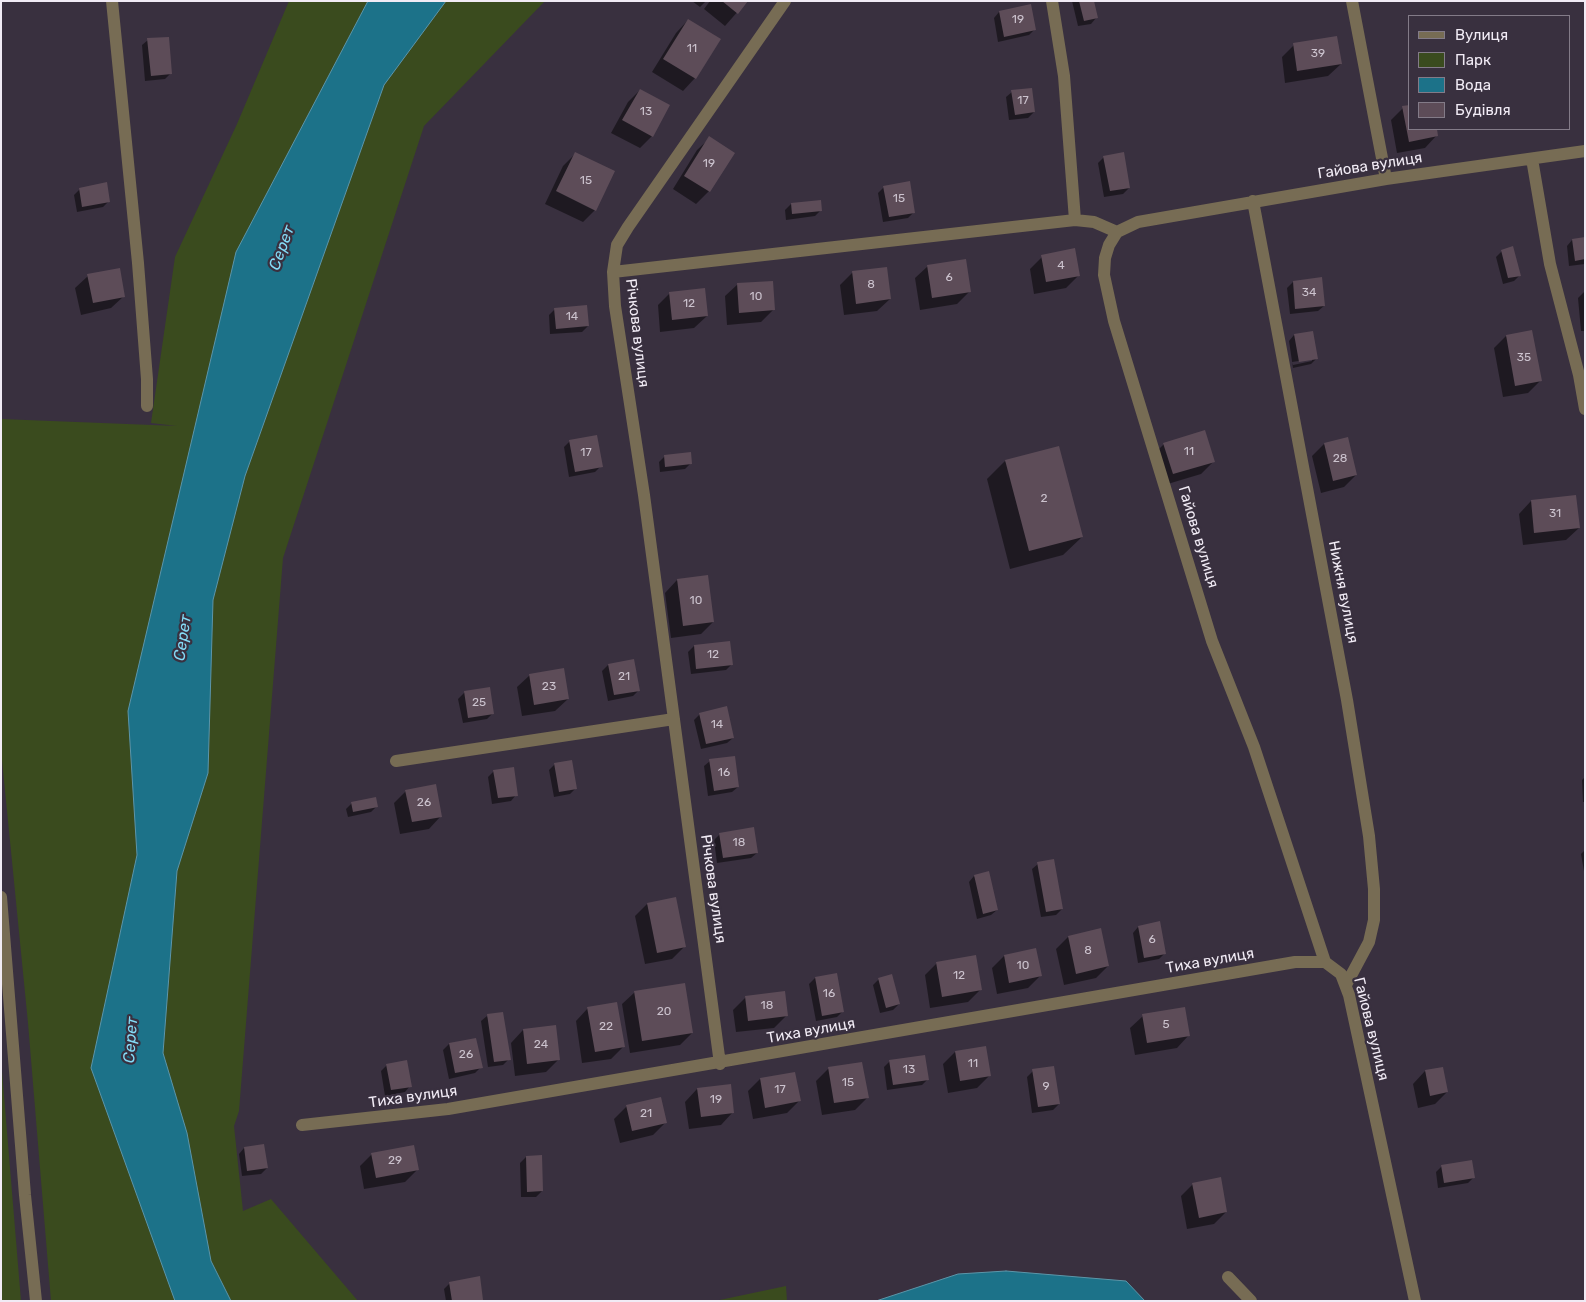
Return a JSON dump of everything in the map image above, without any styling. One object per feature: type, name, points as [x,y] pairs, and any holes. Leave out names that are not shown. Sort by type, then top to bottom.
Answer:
[{"type":"street","points":[[112,1],[138,263],[147,379],[147,406]]},
{"type":"street","name":"Річкова вулиця","points":[[720,1064],[644,494],[614,306],[613,272],[617,245],[628,227],[785,1]]},
{"type":"street","points":[[1052,1],[1064,76],[1075,220]]},
{"type":"street","points":[[1352,1],[1386,179]]},
{"type":"street","name":"Гайова вулиця","points":[[1415,1301],[1346,985],[1337,969],[1325,962],[1270,794],[1202,609],[1114,321],[1104,275],[1105,258],[1109,245],[1117,232],[1138,222],[1386,179],[1585,151]]},
{"type":"street","points":[[1532,159],[1550,264],[1579,375],[1585,409]]},
{"type":"street","name":"Нижня вулиця","points":[[1253,201],[1347,700],[1369,836],[1374,889],[1374,920],[1369,942],[1346,985]]},
{"type":"street","points":[[613,272],[1075,220],[1094,222],[1117,232]]},
{"type":"street","points":[[396,761],[674,719]]},
{"type":"street","points":[[1,897],[25,1195],[36,1301]]},
{"type":"street","name":"Тиха вулиця","points":[[302,1125],[448,1109],[720,1064],[1295,962],[1325,962]]},
{"type":"street","points":[[1228,1276],[1251,1301]]},
{"type":"green space","points":[[289,1],[368,1],[236,252],[128,711],[137,855],[91,1068],[175,1301],[51,1301],[28,1023],[1,750],[1,419],[177,426],[151,423],[175,257],[237,124]]},
{"type":"green space","points":[[446,1],[545,1],[424,126],[283,558],[239,1111],[234,1126],[243,1211],[271,1199],[358,1301],[231,1301],[211,1261],[187,1133],[163,1053],[177,871],[208,773],[213,600],[245,476],[384,85]]},
{"type":"green space","points":[[1,1059],[21,1301],[1,1301]]},
{"type":"green space","points":[[786,1286],[787,1301],[715,1301]]},
{"type":"water","name":"Серет","points":[[368,1],[446,1],[384,85],[245,476],[213,600],[208,773],[177,871],[163,1053],[187,1133],[211,1261],[231,1301],[175,1301],[91,1068],[137,855],[128,711],[236,252]]},
{"type":"water","points":[[1006,1271],[1126,1281],[1145,1301],[876,1301],[958,1274]]},
{"type":"building","points":[[722,1],[748,1],[738,14]]},
{"type":"building","points":[[1079,1],[1094,1],[1098,18],[1084,21]]},
{"type":"building","points":[[1031,4],[1036,30],[1004,37],[999,11]]},
{"type":"building","points":[[688,19],[721,39],[696,79],[663,59]]},
{"type":"building","points":[[1337,36],[1342,64],[1297,71],[1293,43]]},
{"type":"building","points":[[169,37],[172,74],[151,76],[147,38]]},
{"type":"building","points":[[1032,88],[1035,112],[1015,115],[1011,90]]},
{"type":"building","points":[[640,89],[670,105],[653,137],[622,120]]},
{"type":"building","points":[[1408,105],[1408,130],[1437,130],[1438,136],[1409,142],[1402,106]]},
{"type":"building","points":[[709,136],[735,153],[710,192],[684,176]]},
{"type":"building","points":[[575,152],[615,171],[596,211],[556,191]]},
{"type":"building","points":[[1124,152],[1130,188],[1110,191],[1103,156]]},
{"type":"building","points":[[910,181],[915,213],[889,217],[883,186]]},
{"type":"building","points":[[107,182],[110,202],[82,207],[79,188]]},
{"type":"building","points":[[821,200],[822,211],[792,214],[791,203]]},
{"type":"building","points":[[1585,237],[1585,259],[1575,261],[1572,239]]},
{"type":"building","points":[[1513,246],[1521,276],[1508,278],[1501,250]]},
{"type":"building","points":[[1075,248],[1080,276],[1046,282],[1041,255]]},
{"type":"building","points":[[966,259],[971,292],[932,298],[927,265]]},
{"type":"building","points":[[887,267],[891,299],[856,304],[852,271]]},
{"type":"building","points":[[120,268],[125,297],[93,303],[87,274]]},
{"type":"building","points":[[1322,277],[1325,306],[1295,309],[1293,281]]},
{"type":"building","points":[[773,281],[775,310],[739,313],[737,283]]},
{"type":"building","points":[[705,288],[708,316],[672,320],[669,292]]},
{"type":"building","points":[[587,305],[589,326],[556,329],[554,308]]},
{"type":"building","points":[[1532,330],[1542,381],[1515,386],[1506,335]]},
{"type":"building","points":[[1313,331],[1318,359],[1299,362],[1294,334]]},
{"type":"building","points":[[1205,430],[1215,462],[1173,474],[1163,443]]},
{"type":"building","points":[[597,435],[603,467],[575,472],[569,440]]},
{"type":"building","points":[[1348,437],[1357,475],[1333,481],[1324,443]]},
{"type":"building","points":[[1059,446],[1083,537],[1029,551],[1005,460]]},
{"type":"building","points":[[691,452],[692,464],[665,467],[664,455]]},
{"type":"building","points":[[1576,495],[1580,528],[1534,533],[1531,500]]},
{"type":"building","points":[[708,575],[714,622],[683,626],[677,579]]},
{"type":"building","points":[[730,641],[733,665],[696,669],[694,645]]},
{"type":"building","points":[[634,659],[640,691],[614,695],[608,664]]},
{"type":"building","points":[[564,668],[569,699],[534,705],[529,674]]},
{"type":"building","points":[[490,687],[494,714],[468,718],[464,691]]},
{"type":"building","points":[[727,706],[734,738],[706,744],[699,713]]},
{"type":"building","points":[[735,756],[739,787],[714,791],[709,759]]},
{"type":"building","points":[[572,760],[577,789],[559,792],[554,763]]},
{"type":"building","points":[[514,767],[518,796],[498,798],[493,770]]},
{"type":"building","points":[[436,784],[442,817],[412,822],[405,790]]},
{"type":"building","points":[[376,797],[378,807],[353,812],[351,802]]},
{"type":"building","points":[[754,827],[758,853],[723,858],[719,833]]},
{"type":"building","points":[[1054,859],[1063,909],[1046,912],[1037,862]]},
{"type":"building","points":[[989,871],[998,910],[983,914],[974,875]]},
{"type":"building","points":[[676,897],[686,947],[657,953],[647,903]]},
{"type":"building","points":[[1160,921],[1166,954],[1144,958],[1138,926]]},
{"type":"building","points":[[1101,928],[1109,966],[1076,974],[1068,936]]},
{"type":"building","points":[[1036,948],[1042,976],[1009,983],[1004,955]]},
{"type":"building","points":[[976,955],[982,990],[942,997],[936,962]]},
{"type":"building","points":[[837,973],[844,1012],[822,1016],[815,977]]},
{"type":"building","points":[[892,974],[900,1004],[886,1008],[878,978]]},
{"type":"building","points":[[685,983],[693,1033],[642,1041],[634,991]]},
{"type":"building","points":[[785,991],[788,1016],[748,1021],[745,996]]},
{"type":"building","points":[[617,1002],[625,1047],[595,1052],[587,1007]]},
{"type":"building","points":[[1185,1007],[1190,1036],[1147,1043],[1142,1014]]},
{"type":"building","points":[[503,1012],[511,1060],[494,1062],[487,1014]]},
{"type":"building","points":[[556,1025],[560,1060],[527,1064],[523,1029]]},
{"type":"building","points":[[476,1038],[483,1068],[455,1073],[449,1043]]},
{"type":"building","points":[[986,1046],[991,1076],[960,1081],[955,1051]]},
{"type":"building","points":[[925,1055],[929,1080],[893,1085],[889,1060]]},
{"type":"building","points":[[407,1060],[412,1087],[391,1090],[386,1064]]},
{"type":"building","points":[[862,1062],[869,1098],[834,1103],[828,1067]]},
{"type":"building","points":[[1054,1066],[1060,1104],[1038,1107],[1032,1069]]},
{"type":"building","points":[[1443,1067],[1448,1092],[1430,1096],[1425,1070]]},
{"type":"building","points":[[795,1072],[801,1101],[765,1108],[760,1078]]},
{"type":"building","points":[[731,1084],[734,1113],[701,1117],[697,1088]]},
{"type":"building","points":[[661,1097],[667,1123],[632,1131],[626,1105]]},
{"type":"building","points":[[264,1144],[268,1168],[247,1171],[244,1147]]},
{"type":"building","points":[[414,1145],[419,1170],[376,1178],[371,1153]]},
{"type":"building","points":[[542,1155],[543,1191],[527,1192],[526,1156]]},
{"type":"building","points":[[1472,1160],[1475,1178],[1444,1183],[1441,1165]]},
{"type":"building","points":[[1221,1177],[1227,1212],[1199,1218],[1192,1183]]},
{"type":"building","points":[[480,1276],[483,1300],[452,1301],[449,1282]]}]
